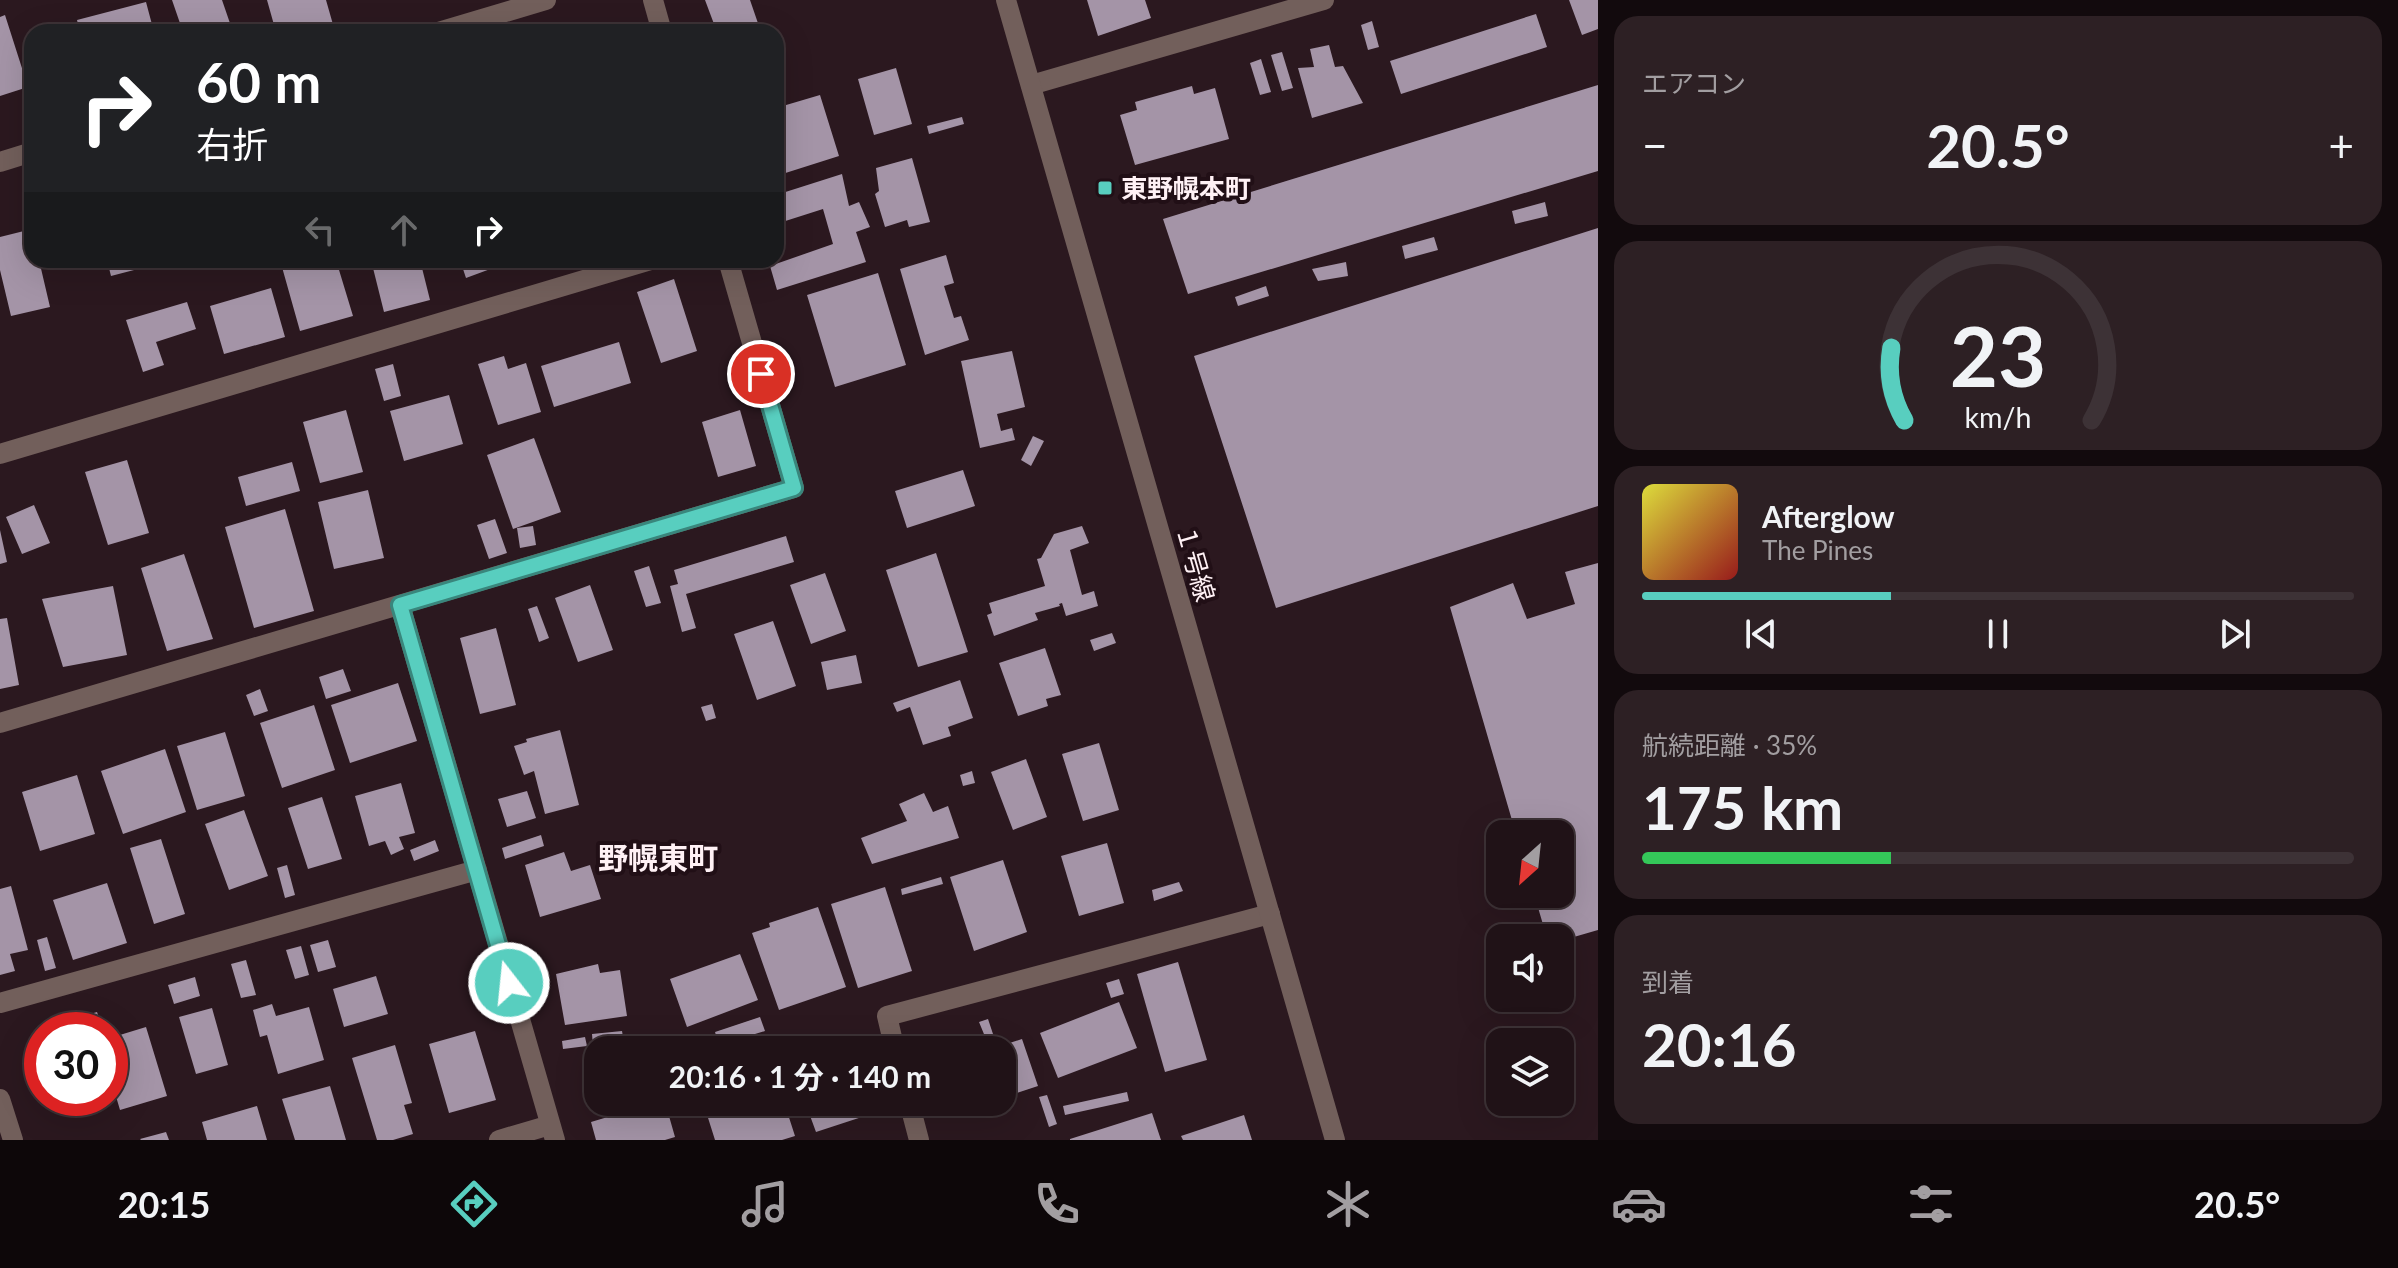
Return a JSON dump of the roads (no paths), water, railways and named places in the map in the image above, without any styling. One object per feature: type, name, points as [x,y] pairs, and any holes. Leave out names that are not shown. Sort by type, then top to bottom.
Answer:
[{"type":"street","points":[[465,24],[546,0]]},
{"type":"street","points":[[653,0],[660,24]]},
{"type":"street","name":"１号線","points":[[1006,0],[1335,1140]]},
{"type":"street","points":[[1031,85],[1324,0]]},
{"type":"street","points":[[0,162],[24,154]]},
{"type":"street","points":[[0,454],[624,268]]},
{"type":"street","points":[[0,723],[794,488],[730,268]]},
{"type":"street","points":[[400,605],[552,1132],[499,1140]]},
{"type":"street","points":[[0,1003],[477,870]]},
{"type":"street","points":[[892,1036],[887,1016],[1270,914]]},
{"type":"street","points":[[0,1099],[13,1140]]},
{"type":"street","points":[[913,1116],[919,1140]]},
{"type":"place","name":"東野幌本町","points":[[1105,188]]},
{"type":"district","name":"野幌東町","points":[[658,857]]}]
